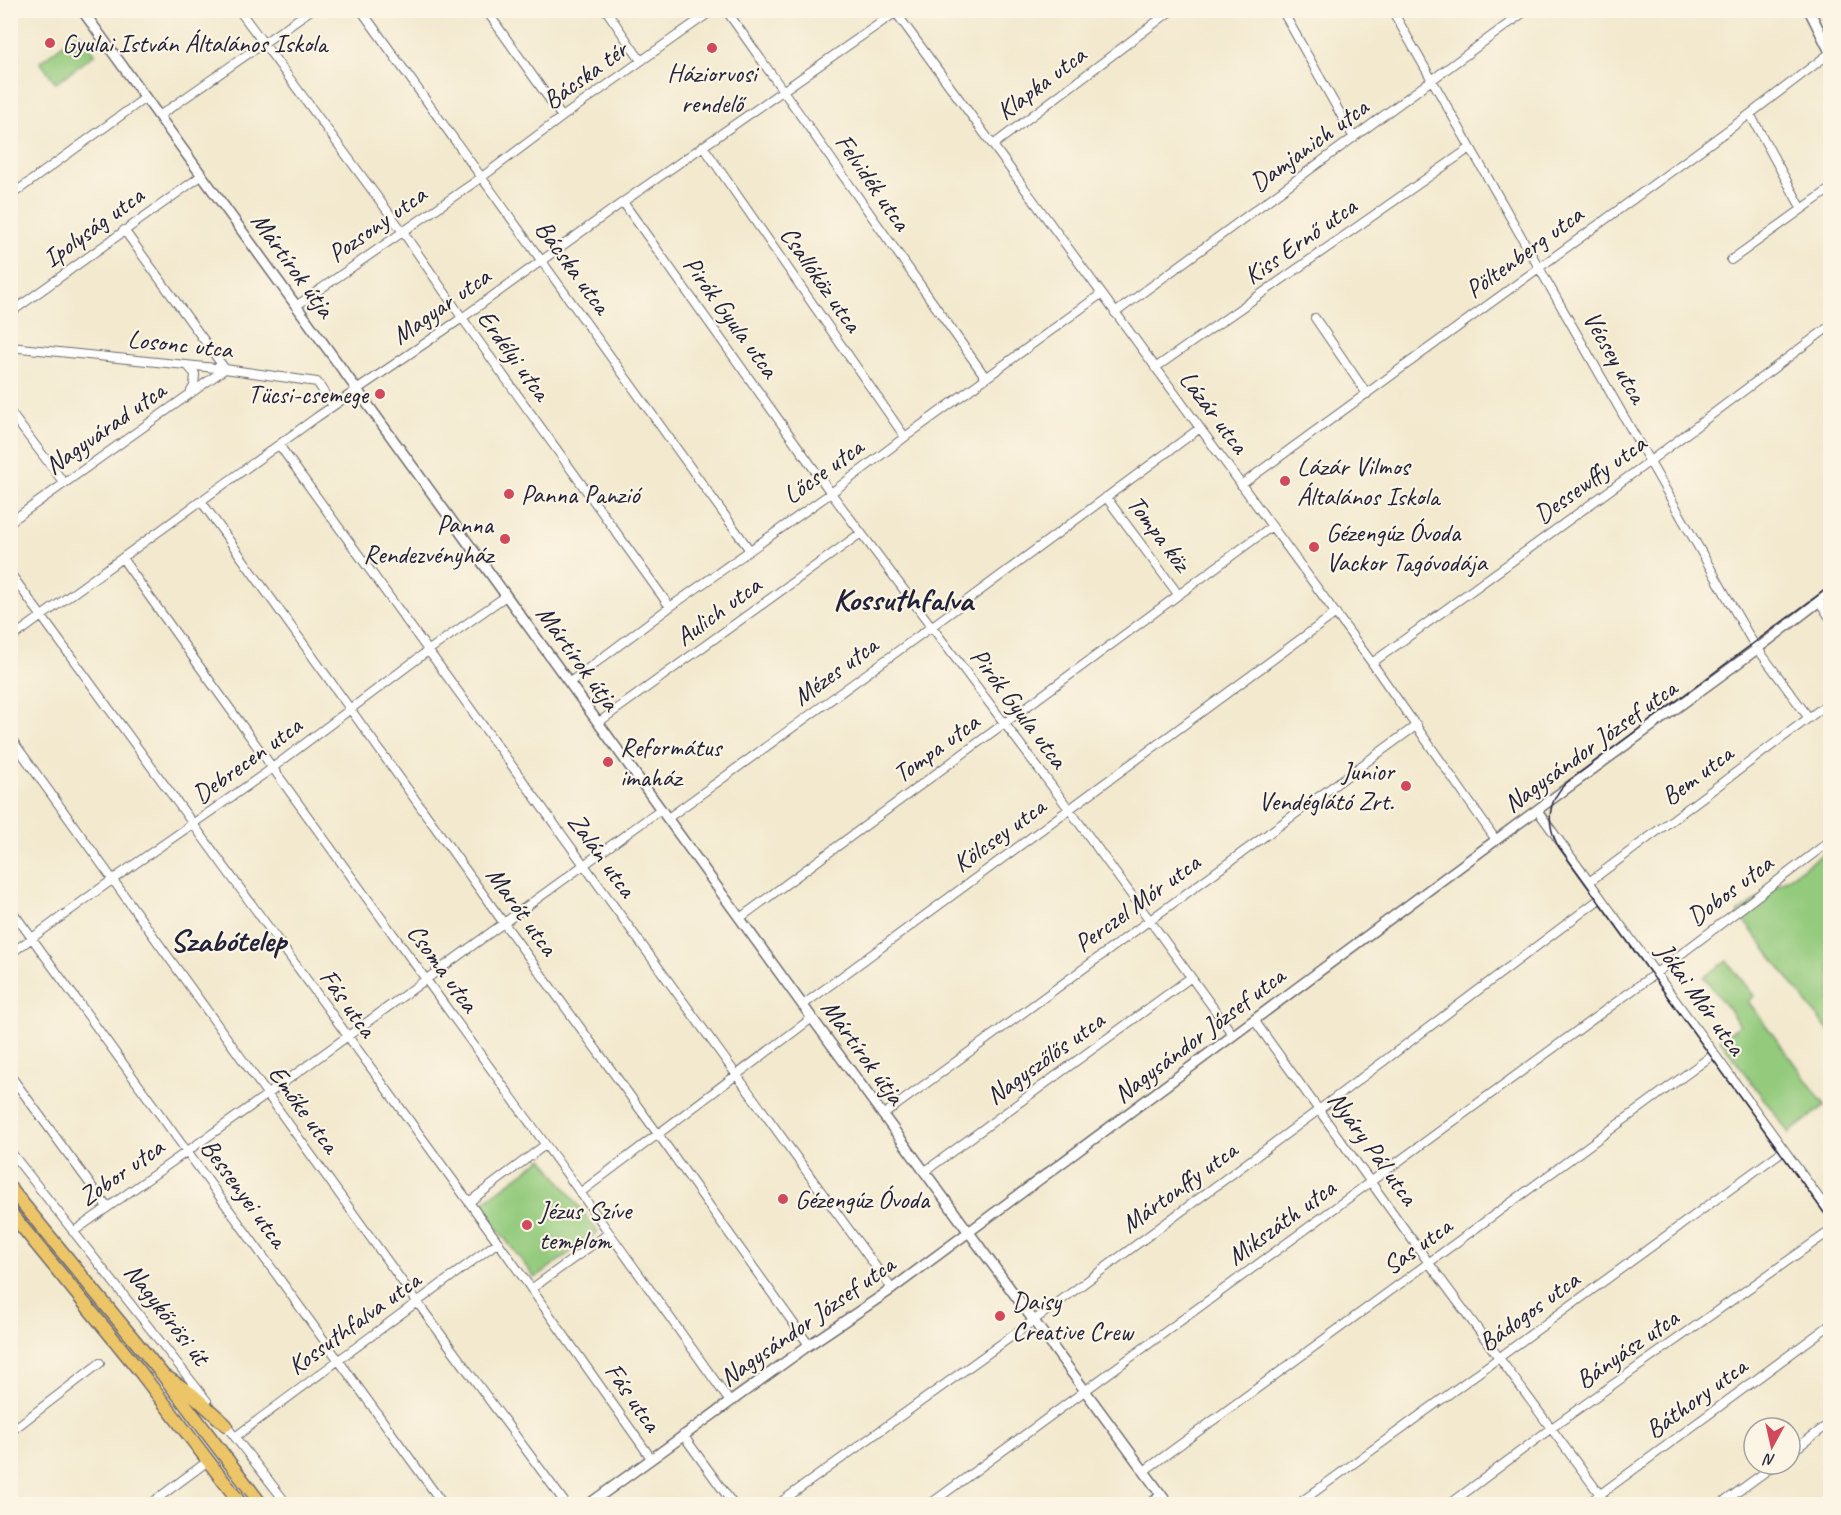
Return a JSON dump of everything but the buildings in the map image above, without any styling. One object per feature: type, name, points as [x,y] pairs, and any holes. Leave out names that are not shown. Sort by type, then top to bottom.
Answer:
[{"type":"main road","name":"Nagykőrösi út","points":[[10,1188],[163,1375],[261,1504]]},
{"type":"main road","points":[[10,1212],[138,1369],[241,1504]]},
{"type":"main road","points":[[163,1375],[182,1387],[225,1425]]},
{"type":"street","name":"Mártírok útja","points":[[82,10],[802,1005],[1168,1504]]},
{"type":"street","name":"Erdélyi utca","points":[[239,10],[403,232],[462,318],[670,607]]},
{"type":"street","points":[[159,116],[311,10]]},
{"type":"street","name":"Bácska utca","points":[[361,10],[749,549]]},
{"type":"street","points":[[486,10],[562,117]]},
{"type":"street","points":[[606,10],[641,61]]},
{"type":"street","name":"Bácska tér","points":[[482,177],[713,10]]},
{"type":"street","name":"Felvidék utca","points":[[726,10],[986,378]]},
{"type":"street","name":"Klapka utca","points":[[993,145],[1172,10]]},
{"type":"street","points":[[1282,10],[1354,138]]},
{"type":"street","name":"Vécsey utca","points":[[1392,10],[1757,650],[1809,718]]},
{"type":"street","points":[[1507,10],[1513,21]]},
{"type":"street","name":"Damjanich utca","points":[[1115,313],[1527,10]]},
{"type":"street","points":[[1809,10],[1830,52]]},
{"type":"street","points":[[1826,10],[1830,17]]},
{"type":"street","name":"Magyar utca","points":[[10,639],[333,406],[462,318],[622,202],[783,92],[896,11]]},
{"type":"street","name":"Lázár utca","points":[[896,11],[1336,613],[1496,840]]},
{"type":"street","name":"Pöltenberg utca","points":[[1241,485],[1750,114],[1830,52]]},
{"type":"street","points":[[10,196],[145,98]]},
{"type":"street","points":[[1750,114],[1802,209]]},
{"type":"street","name":"Csallóköz utca","points":[[703,146],[905,437]]},
{"type":"street","name":"Kiss Ernő utca","points":[[1155,368],[1470,148]]},
{"type":"street","name":"Ipolyság utca","points":[[10,313],[201,176]]},
{"type":"street","name":"Pozsony utca","points":[[296,306],[482,177]]},
{"type":"street","points":[[1731,260],[1830,189]]},
{"type":"street","name":"Pirók Gyula utca","points":[[622,202],[831,493],[1070,809],[1233,1035]]},
{"type":"street","points":[[124,230],[225,369]]},
{"type":"street","name":"Lőcse utca","points":[[570,682],[1101,294]]},
{"type":"street","points":[[1315,318],[1367,394]]},
{"type":"street","name":"Dessewffy utca","points":[[1372,663],[1650,461],[1830,326]]},
{"type":"street","name":"Losonc utca","points":[[10,347],[225,369],[317,382],[333,406]]},
{"type":"street","points":[[188,366],[195,374],[194,386],[189,394]]},
{"type":"street","name":"Nagyvárad utca","points":[[10,522],[225,369]]},
{"type":"street","points":[[10,412],[64,483]]},
{"type":"street","name":"Mézes utca","points":[[668,818],[1200,428]]},
{"type":"street","name":"Zalán utca","points":[[279,445],[892,1289]]},
{"type":"street","name":"Tompa köz","points":[[1106,496],[1178,594]]},
{"type":"street","name":"Marót utca","points":[[201,501],[809,1345]]},
{"type":"street","name":"Tompa utca","points":[[740,918],[1272,526]]},
{"type":"street","name":"Aulich utca","points":[[599,722],[861,533]]},
{"type":"street","name":"Csoma utca","points":[[122,558],[581,1192],[730,1402]]},
{"type":"street","name":"Fás utca","points":[[10,573],[498,1242],[651,1458]]},
{"type":"street","name":"Nagysándor József utca","points":[[589,1504],[809,1345],[892,1289],[1496,840],[1757,650],[1830,593]]},
{"type":"street","name":"Debrecen utca","points":[[10,954],[273,768],[429,650],[506,596]]},
{"type":"street","points":[[1819,602],[1830,618]]},
{"type":"street","name":"Kölcsey utca","points":[[802,1005],[1336,613]]},
{"type":"street","name":"Bem utca","points":[[1589,882],[1830,702]]},
{"type":"street","name":"Perczel Mór utca","points":[[883,1115],[1417,725]]},
{"type":"street","name":"Emőke utca","points":[[10,737],[417,1302],[566,1504]]},
{"type":"street","name":"Zobor utca","points":[[73,1232],[268,1094],[582,864],[661,809]]},
{"type":"street","name":"Jókai Mór utca","points":[[1537,810],[1830,1213]]},
{"type":"street","name":"Dobos utca","points":[[1656,973],[1830,841]]},
{"type":"street","name":"Mártonffy utca","points":[[778,1504],[1033,1321],[1601,898]]},
{"type":"street","name":"Bessenyei utca","points":[[10,908],[443,1504]]},
{"type":"street","name":"Mikszáth utca","points":[[930,1504],[1656,973]]},
{"type":"street","name":"Nagyszőlős utca","points":[[924,1172],[1190,978]]},
{"type":"street","points":[[581,1192],[812,1018]]},
{"type":"street","name":"Nyáry Pál utca","points":[[1254,1020],[1550,1429],[1607,1504]]},
{"type":"street","name":"Sas utca","points":[[1144,1471],[1714,1054]]},
{"type":"street","points":[[10,1075],[107,1208]]},
{"type":"street","points":[[469,1202],[545,1145]]},
{"type":"street","name":"Bádogos utca","points":[[1298,1504],[1784,1150]]},
{"type":"street","name":"Nagykőrösi út","points":[[10,1151],[287,1504]]},
{"type":"street","name":"Bányász utca","points":[[1450,1504],[1550,1429],[1830,1231]]},
{"type":"street","points":[[531,1289],[609,1233]]},
{"type":"street","name":"Kossuthfalva utca","points":[[236,1437],[498,1242]]},
{"type":"street","name":"Báthory utca","points":[[1587,1504],[1830,1325]]},
{"type":"street","points":[[10,1432],[100,1363]]},
{"type":"street","points":[[1802,1444],[1830,1423]]},
{"type":"street","points":[[683,1435],[733,1504]]},
{"type":"street","points":[[150,1504],[208,1461]]},
{"type":"street","points":[[1721,1504],[1760,1476]]},
{"type":"street","points":[[1148,1504],[1161,1495]]},
{"type":"green space","points":[[79,32],[95,54],[56,83],[40,62]]},
{"type":"green space","points":[[1830,849],[1830,1033],[1738,913]]},
{"type":"green space","points":[[1727,961],[1754,996],[1748,1001],[1825,1105],[1789,1133],[1720,1040],[1740,1025],[1704,977]]},
{"type":"green space","points":[[543,1158],[598,1232],[535,1278],[479,1205]]},
{"type":"tram line","points":[[1830,586],[1565,784],[1555,798],[1550,812],[1551,828],[1557,844],[1830,1221]]},
{"type":"place","name":"Gyulai István Általános Iskola","points":[[50,43]]},
{"type":"place","name":"Háziorvosi rendelő","points":[[712,48]]},
{"type":"place","name":"Tücsi-csemege","points":[[380,394]]},
{"type":"place","name":"Lázár Vilmos Általános Iskola","points":[[1285,481]]},
{"type":"place","name":"Panna Panzió","points":[[509,494]]},
{"type":"place","name":"Panna Rendezvényház","points":[[505,539]]},
{"type":"place","name":"Gézengúz Óvoda Vackor Tagóvodája","points":[[1314,547]]},
{"type":"place","name":"Református imaház","points":[[608,762]]},
{"type":"place","name":"Junior Vendéglátó Zrt.","points":[[1406,786]]},
{"type":"place","name":"Gézengúz Óvoda","points":[[783,1199]]},
{"type":"place","name":"Jézus Szíve templom","points":[[527,1225]]},
{"type":"place","name":"Daisy Creative Crew","points":[[1000,1316]]},
{"type":"district","name":"Kossuthfalva","points":[[903,599]]},
{"type":"district","name":"Szabótelep","points":[[228,940]]}]
